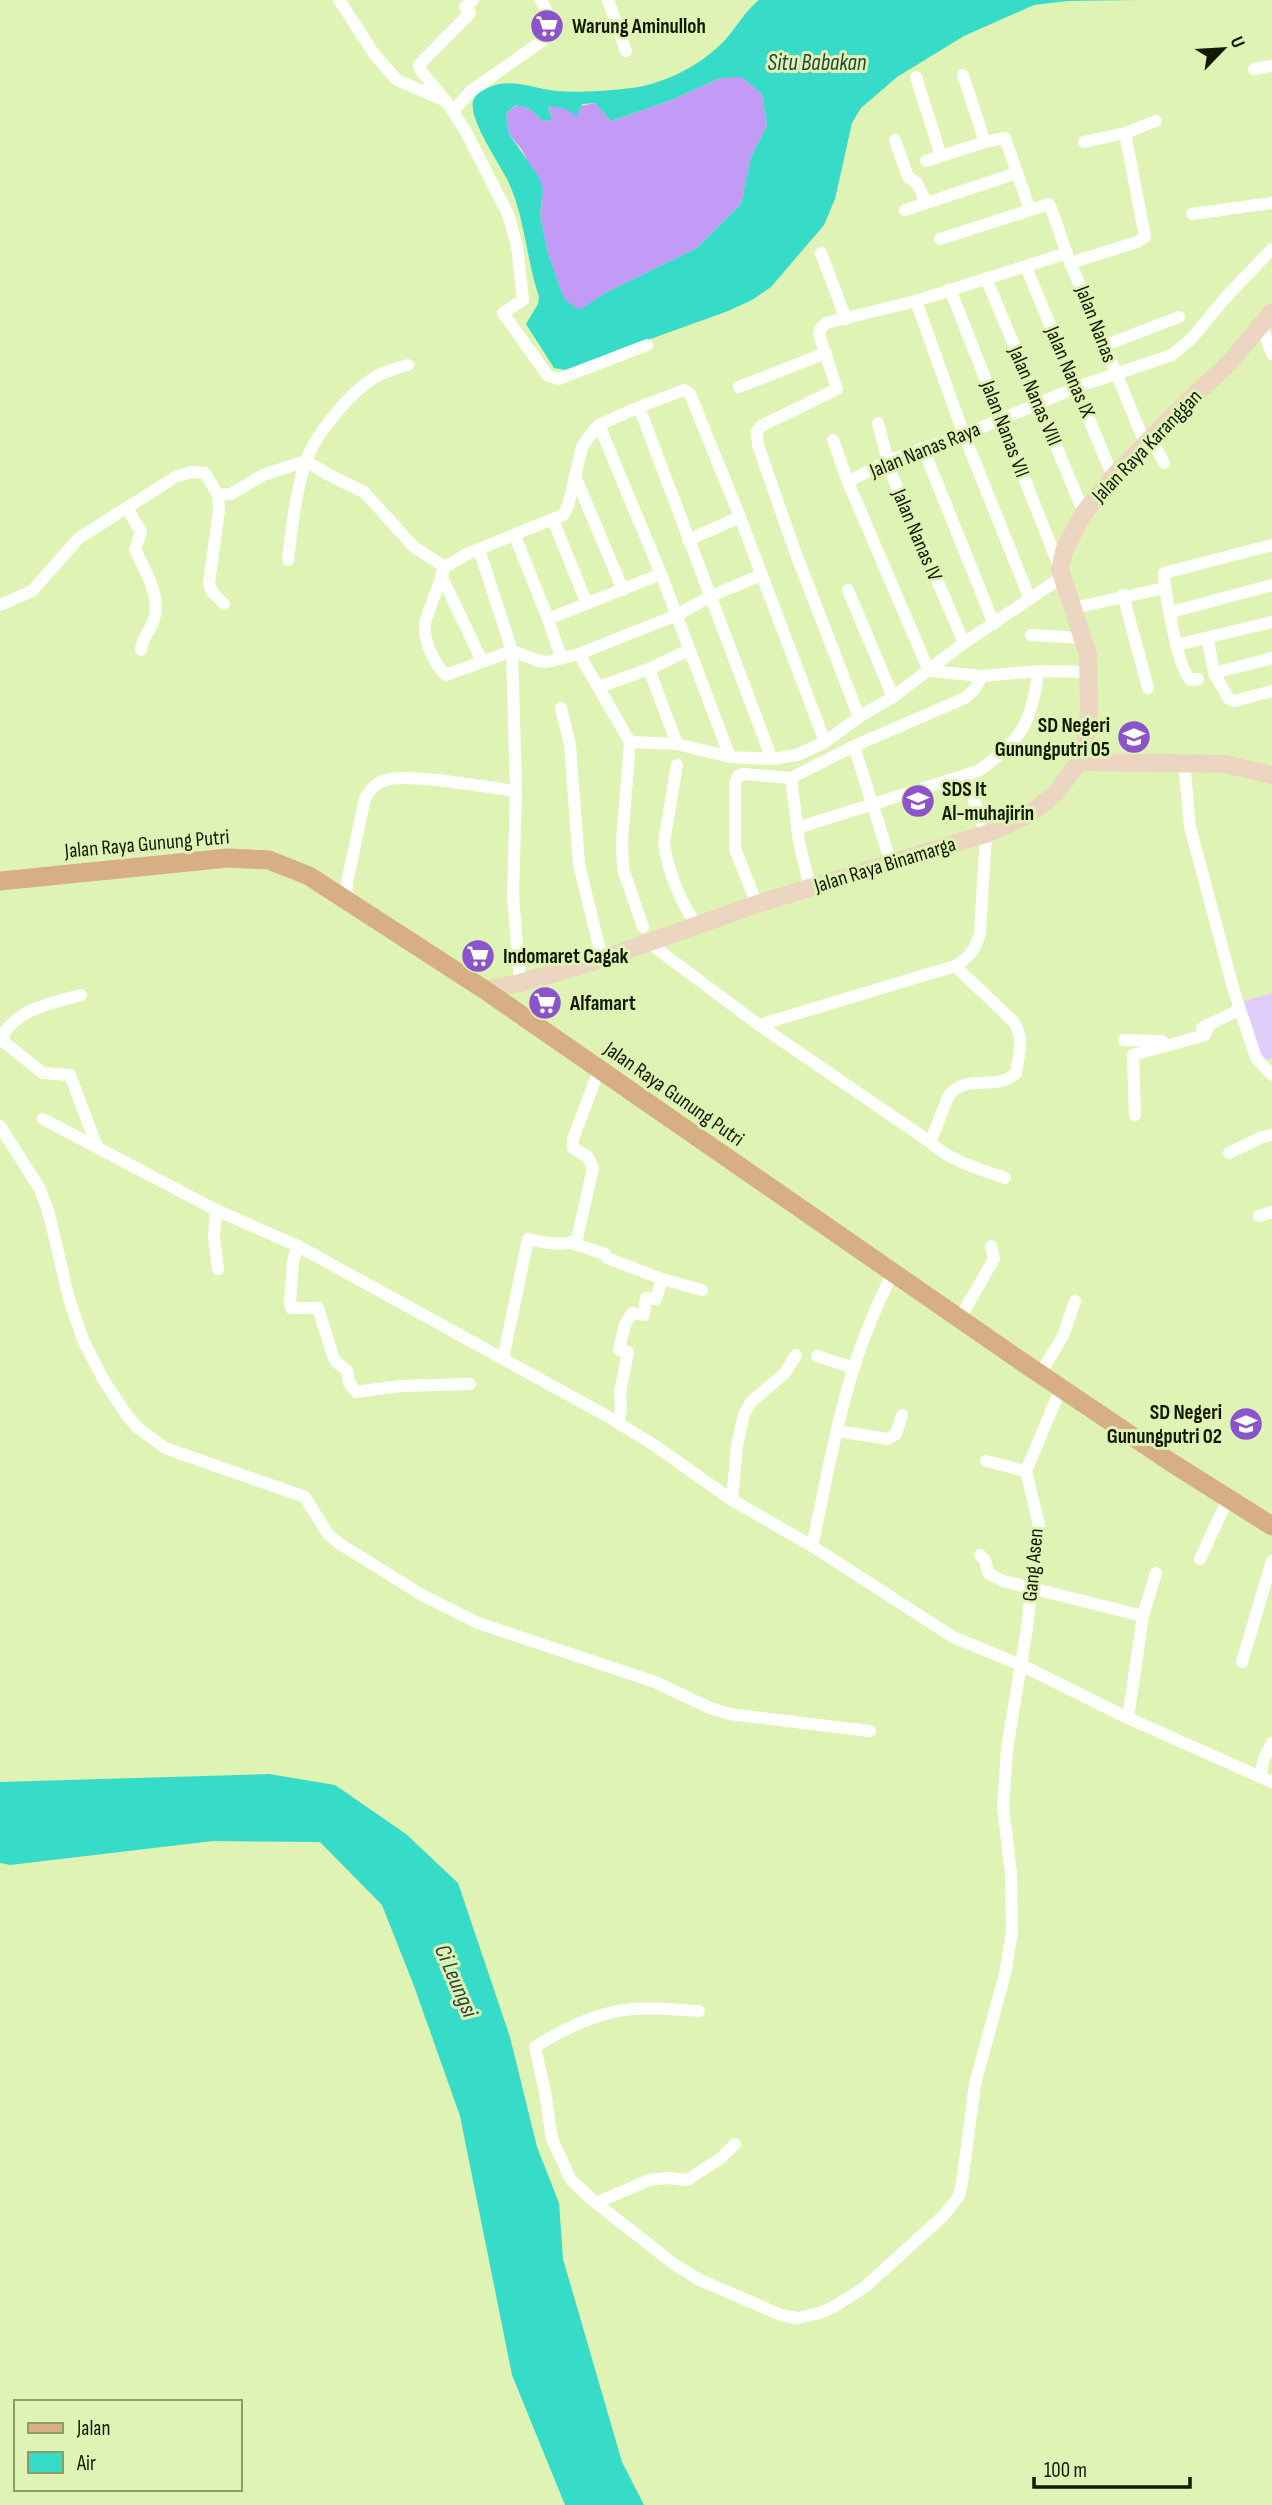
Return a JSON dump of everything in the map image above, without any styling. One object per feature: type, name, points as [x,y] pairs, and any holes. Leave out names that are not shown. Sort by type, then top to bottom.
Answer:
[{"type":"main road","name":"Jalan Raya Gunung Putri","points":[[0,881],[170,862],[250,858],[285,864],[309,876],[485,990],[1040,1374],[1272,1526]]},
{"type":"street","points":[[339,0],[375,55],[397,80],[449,106]]},
{"type":"street","points":[[473,0],[465,7],[470,13],[419,65],[449,106],[503,202],[517,246],[523,300],[503,313],[548,376],[559,379],[647,345]]},
{"type":"street","points":[[449,106],[552,34],[554,26],[541,0]]},
{"type":"street","points":[[608,0],[626,51]]},
{"type":"street","points":[[1254,69],[1272,66]]},
{"type":"street","points":[[963,75],[985,142]]},
{"type":"street","points":[[916,77],[942,156]]},
{"type":"street","points":[[1084,142],[1125,133],[1156,121]]},
{"type":"street","points":[[859,717],[793,546],[758,445],[757,431],[761,426],[834,392],[837,386],[819,331],[826,323],[916,301],[1026,267],[1137,242],[1145,237],[1125,133]]},
{"type":"street","points":[[926,162],[1004,138],[1030,209],[940,239]]},
{"type":"street","points":[[895,140],[908,177],[917,183],[926,202]]},
{"type":"street","points":[[905,210],[1017,173]]},
{"type":"street","points":[[1192,214],[1272,203]]},
{"type":"street","name":"Jalan Nanas","points":[[1030,209],[1049,204],[1103,346],[1148,440],[1164,463]]},
{"type":"street","name":"Jalan Nanas Raya","points":[[929,671],[848,482],[887,461],[964,435],[1077,387],[1164,358],[1183,346],[1272,249]]},
{"type":"street","points":[[821,253],[846,319]]},
{"type":"street","name":"Jalan Nanas IX","points":[[1026,267],[1113,477]]},
{"type":"street","name":"Jalan Nanas VIII","points":[[986,278],[1084,513]]},
{"type":"street","name":"Jalan Nanas VII","points":[[950,289],[1061,573]]},
{"type":"street","points":[[916,301],[964,435],[1030,599]]},
{"type":"street","name":"Jalan Raya Karanggan","points":[[1061,573],[1065,548],[1084,513],[1113,477],[1230,362],[1263,335],[1272,312]]},
{"type":"street","points":[[1103,346],[1179,317]]},
{"type":"street","points":[[1263,335],[1272,354]]},
{"type":"street","points":[[738,387],[826,353]]},
{"type":"street","points":[[288,560],[295,505],[306,461],[327,425],[355,393],[380,374],[408,365]]},
{"type":"street","points":[[761,575],[709,597],[677,615],[579,654],[547,662],[512,651],[446,675],[441,671],[424,631],[443,571],[479,549],[553,520],[566,511],[582,447],[599,425],[639,407],[684,390],[688,391],[740,517],[825,742]]},
{"type":"street","points":[[639,407],[772,759]]},
{"type":"street","name":"Jalan Nanas IV","points":[[878,424],[887,461],[964,643]]},
{"type":"street","points":[[599,425],[677,615],[730,757]]},
{"type":"street","points":[[833,440],[848,482]]},
{"type":"street","points":[[923,448],[994,624]]},
{"type":"street","points":[[218,495],[231,494],[263,475],[306,461]]},
{"type":"street","points":[[306,461],[364,492],[414,547],[443,571],[482,661]]},
{"type":"street","points":[[0,605],[32,591],[79,538],[177,476],[192,472],[205,473],[218,495],[219,511],[208,576],[212,592],[224,604]]},
{"type":"street","points":[[575,476],[623,590]]},
{"type":"street","points":[[127,508],[141,532],[135,549],[151,583],[157,609],[152,625],[144,636],[141,650]]},
{"type":"street","points":[[688,540],[740,517]]},
{"type":"street","points":[[553,520],[587,604]]},
{"type":"street","points":[[515,536],[561,657]]},
{"type":"street","points":[[1198,679],[1191,680],[1186,676],[1176,645],[1164,573],[1272,545]]},
{"type":"street","points":[[479,549],[512,651],[516,791],[513,895],[520,982]]},
{"type":"street","points":[[630,741],[677,744],[730,757],[772,759],[797,755],[825,742],[893,697],[964,643],[1030,599],[1061,573],[1088,655],[1090,672],[1087,733],[1079,762],[1225,764],[1272,775]]},
{"type":"street","points":[[548,619],[661,575]]},
{"type":"street","points":[[1171,612],[1272,584]]},
{"type":"street","points":[[1073,608],[1165,588]]},
{"type":"street","points":[[848,590],[893,697]]},
{"type":"street","points":[[1123,595],[1148,688]]},
{"type":"street","points":[[1176,645],[1208,640],[1272,622]]},
{"type":"street","points":[[1031,635],[1083,638]]},
{"type":"street","points":[[1208,640],[1214,673],[1232,701],[1272,691]]},
{"type":"street","points":[[599,687],[649,669],[689,650]]},
{"type":"street","points":[[579,654],[630,741],[622,841],[623,860],[646,935],[759,1025],[930,1142],[949,1158],[1005,1178]]},
{"type":"street","points":[[1214,673],[1272,658]]},
{"type":"street","points":[[649,669],[677,744]]},
{"type":"street","points":[[929,671],[982,676],[1038,671],[1090,672]]},
{"type":"street","points":[[797,828],[978,771],[1002,755],[1019,736],[1035,702],[1038,671]]},
{"type":"street","points":[[757,904],[735,849],[735,783],[738,776],[744,774],[791,778],[854,746],[965,698],[975,690],[982,676]]},
{"type":"street","points":[[561,708],[570,745],[579,864],[602,959]]},
{"type":"street","points":[[854,746],[891,863]]},
{"type":"street","name":"Jalan Raya Binamarga","points":[[485,990],[602,959],[646,935],[697,926],[757,904],[986,834],[1028,815],[1041,806],[1061,787],[1079,762]]},
{"type":"street","points":[[1184,762],[1191,827],[1239,1010],[1256,1058],[1272,1075]]},
{"type":"street","points":[[677,765],[664,842],[665,854],[687,911],[697,926]]},
{"type":"street","points":[[759,1025],[955,966],[967,958],[976,946],[980,932],[986,834],[965,776]]},
{"type":"street","points":[[346,901],[347,883],[365,798],[381,781],[407,778],[516,791]]},
{"type":"street","points":[[791,778],[797,828],[810,888]]},
{"type":"street","points":[[930,1142],[954,1089],[969,1083],[1004,1081],[1016,1073],[1021,1039],[1020,1031],[1013,1021],[955,966]]},
{"type":"street","points":[[81,995],[31,1009],[7,1027],[3,1035],[5,1043],[43,1073],[70,1075],[97,1147]]},
{"type":"street","points":[[1124,1040],[1158,1042],[1181,1037],[1239,1010]]},
{"type":"street","points":[[1135,1115],[1133,1055],[1205,1035],[1208,1026]]},
{"type":"street","points":[[572,1243],[577,1239],[593,1168],[587,1157],[573,1148],[573,1139],[599,1070]]},
{"type":"street","points":[[43,1119],[216,1210],[298,1246],[619,1423],[733,1500],[812,1546],[944,1632],[1021,1665],[1128,1718],[1266,1780],[1264,1758],[1272,1743]]},
{"type":"street","points":[[0,1126],[40,1189],[49,1214],[69,1298],[93,1361],[114,1399],[126,1414],[165,1448],[305,1497],[328,1534],[340,1544],[422,1595],[478,1623],[655,1682],[698,1703],[729,1714],[870,1731]]},
{"type":"street","points":[[1228,1153],[1272,1135]]},
{"type":"street","points":[[216,1210],[214,1237],[218,1269]]},
{"type":"street","points":[[1259,1216],[1272,1212]]},
{"type":"street","points":[[503,1359],[528,1239],[572,1243],[662,1279],[702,1290]]},
{"type":"street","points":[[298,1246],[293,1261],[291,1308],[318,1308],[328,1346],[336,1362],[347,1370],[352,1389],[364,1392],[400,1385],[470,1384]]},
{"type":"street","points":[[960,1318],[994,1259],[991,1246]]},
{"type":"street","points":[[812,1546],[853,1368],[871,1318],[893,1272]]},
{"type":"street","points":[[619,1423],[622,1380],[628,1358],[628,1352],[619,1350],[625,1324],[632,1313],[644,1315],[646,1298],[656,1299],[662,1279]]},
{"type":"street","points":[[1040,1374],[1063,1336],[1076,1301]]},
{"type":"street","points":[[733,1500],[737,1446],[744,1414],[751,1402],[785,1373],[796,1355]]},
{"type":"street","points":[[817,1356],[853,1368]]},
{"type":"street","points":[[986,1461],[1026,1471],[1061,1388]]},
{"type":"street","points":[[837,1432],[888,1439],[896,1434],[902,1415]]},
{"type":"street","name":"Gang Asen","points":[[699,2011],[634,2009],[612,2012],[566,2029],[535,2047],[552,2139],[571,2179],[654,2250],[691,2275],[768,2310],[798,2318],[820,2313],[865,2287],[952,2207],[959,2196],[975,2084],[1005,1974],[1012,1932],[1011,1873],[1003,1807],[1007,1749],[1039,1525],[1026,1471]]},
{"type":"street","points":[[1200,1559],[1228,1499]]},
{"type":"street","points":[[980,1555],[985,1560],[990,1575],[1003,1581],[1143,1616]]},
{"type":"street","points":[[1242,1661],[1272,1561]]},
{"type":"street","points":[[1128,1718],[1143,1616],[1156,1573]]},
{"type":"street","points":[[596,2203],[649,2180],[687,2180],[721,2158],[735,2144]]},
{"type":"shaded area","points":[[742,76],[762,94],[767,126],[751,157],[741,204],[697,248],[607,292],[579,311],[564,300],[547,250],[540,214],[543,191],[522,150],[509,134],[506,113],[517,105],[530,109],[543,121],[552,120],[548,105],[565,109],[595,103],[611,121],[669,101],[720,78]]},
{"type":"shaded area","points":[[1272,993],[1272,1058],[1263,1062],[1241,1002]]},
{"type":"water","name":"Situ Babakan","points":[[759,0],[1139,0],[1067,1],[1034,5],[964,36],[897,77],[861,108],[852,123],[835,199],[824,225],[771,287],[728,311],[565,370],[554,368],[526,324],[538,304],[539,297],[522,222],[507,179],[475,119],[474,99],[477,94],[493,86],[511,83],[574,92],[622,89],[656,83],[682,72],[706,57],[725,40]],"holes":[[[742,77],[762,94],[767,126],[751,157],[741,204],[697,248],[607,292],[579,310],[564,299],[547,250],[540,214],[543,191],[539,177],[509,134],[506,113],[516,105],[530,109],[543,121],[552,120],[548,106],[565,109],[577,116],[582,104],[595,103],[611,121],[669,101],[720,78]]]},
{"type":"water","name":"Ci Leungsi","points":[[269,1774],[335,1785],[406,1834],[458,1883],[510,2037],[537,2147],[559,2203],[563,2259],[622,2462],[644,2505],[565,2505],[512,2375],[460,2116],[414,1986],[382,1905],[320,1842],[213,1841],[10,1865],[0,1863],[0,1782]]},
{"type":"place","name":"Warung Aminulloh","points":[[547,26]]},
{"type":"place","name":"SD Negeri Gunungputri 05","points":[[1134,737]]},
{"type":"place","name":"SDS It Al-muhajirin","points":[[918,801]]},
{"type":"place","name":"Indomaret Cagak","points":[[478,956]]},
{"type":"place","name":"Alfamart","points":[[545,1003]]},
{"type":"place","name":"SD Negeri Gunungputri 02","points":[[1246,1424]]}]
